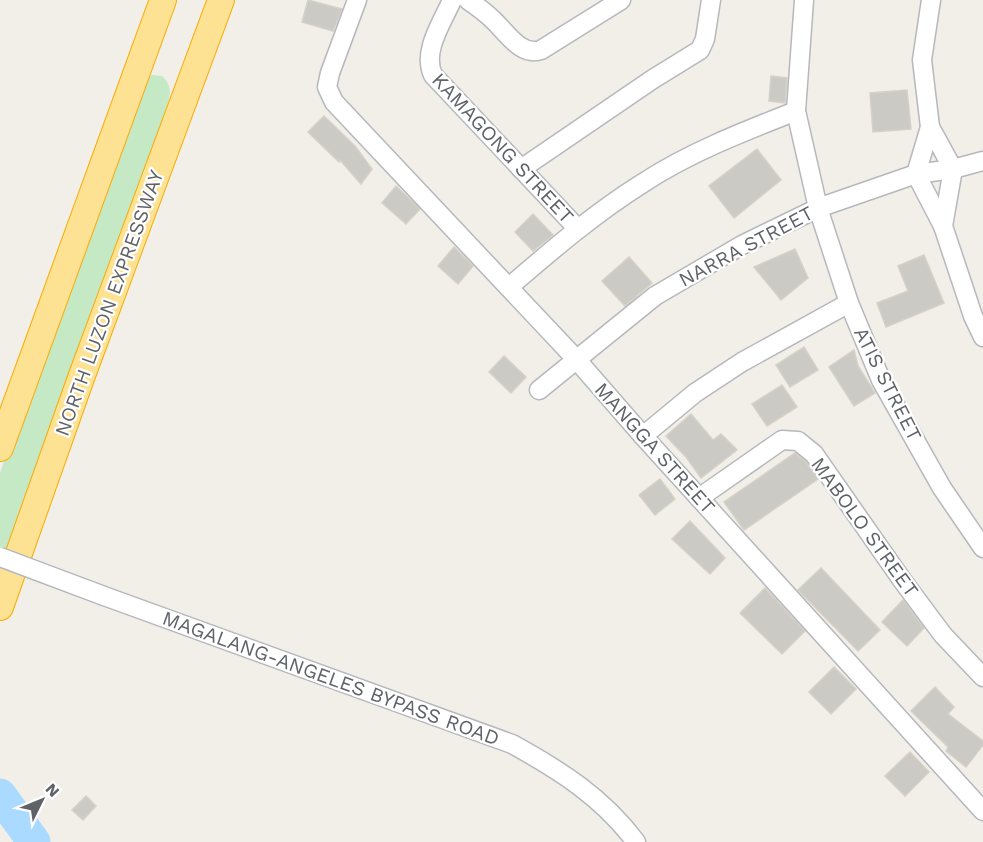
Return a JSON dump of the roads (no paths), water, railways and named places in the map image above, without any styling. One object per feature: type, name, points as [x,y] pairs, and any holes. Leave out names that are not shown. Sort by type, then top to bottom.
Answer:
[{"type":"highway","points":[[0,447],[162,0]]},
{"type":"highway","name":"NORTH LUZON EXPRESSWAY","points":[[0,607],[81,378],[221,0]]},
{"type":"highway","points":[[211,25],[233,0]]},
{"type":"street","name":"MANGGA STREET","points":[[357,0],[330,73],[327,87],[334,102],[576,359],[983,811]]},
{"type":"street","name":"KAMAGONG STREET","points":[[452,0],[429,54],[429,65],[433,75],[578,229]]},
{"type":"street","points":[[468,0],[490,17],[522,48],[535,52],[621,0]]},
{"type":"street","points":[[521,169],[653,79],[700,50],[705,39],[711,0]]},
{"type":"street","name":"ATIS STREET","points":[[804,0],[796,111],[818,208],[849,303],[881,380],[942,488],[983,548]]},
{"type":"street","points":[[931,0],[922,60],[930,127],[953,169],[943,226]]},
{"type":"street","points":[[509,287],[578,229],[644,182],[722,141],[796,111]]},
{"type":"street","points":[[930,127],[916,174],[943,226],[973,316],[983,337]]},
{"type":"street","name":"NARRA STREET","points":[[539,390],[655,296],[742,245],[818,208],[916,174],[953,169],[983,161]]},
{"type":"street","points":[[643,436],[695,393],[742,362],[849,303]]},
{"type":"street","name":"MABOLO STREET","points":[[699,498],[782,440],[798,441],[814,454],[902,580],[944,635],[983,677]]},
{"type":"street","name":"MAGALANG-ANGELES BYPASS ROAD","points":[[0,557],[512,744],[556,768],[593,794],[636,842]]},
{"type":"waterway","points":[[0,795],[34,842]]}]
